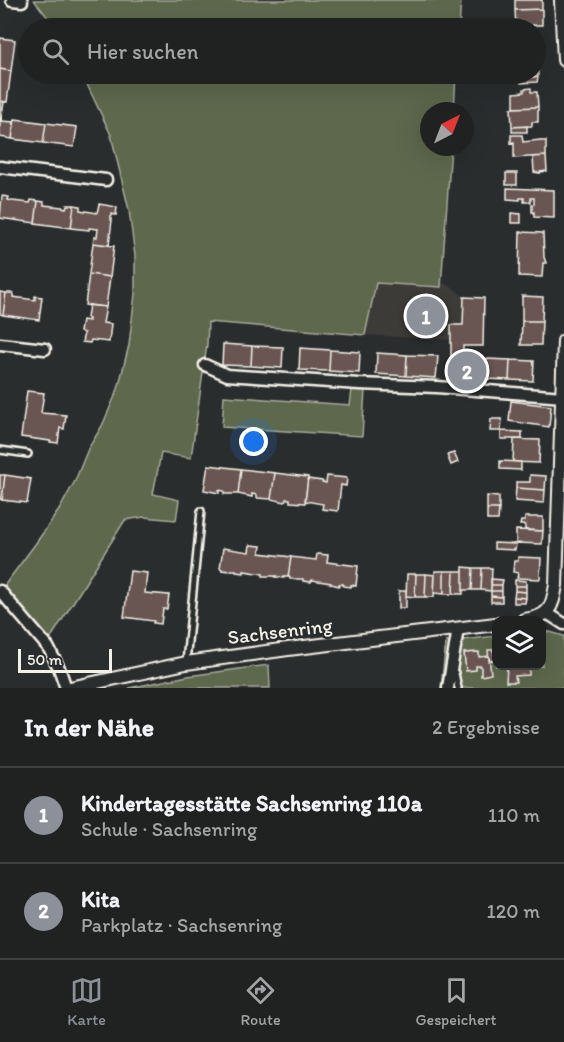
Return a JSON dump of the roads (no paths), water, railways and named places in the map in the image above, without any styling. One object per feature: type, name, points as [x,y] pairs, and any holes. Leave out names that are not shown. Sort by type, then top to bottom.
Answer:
[{"type":"street","points":[[12,0],[22,1]]},
{"type":"street","points":[[561,0],[564,60]]},
{"type":"street","points":[[0,166],[106,180]]},
{"type":"street","points":[[542,616],[547,613],[552,604],[556,585],[564,341]]},
{"type":"street","points":[[0,344],[45,349]]},
{"type":"street","points":[[205,365],[226,375],[437,387],[562,397]]},
{"type":"street","points":[[0,591],[48,647],[68,688]]},
{"type":"street","points":[[547,613],[564,624]]},
{"type":"street","name":"Sachsenring","points":[[68,688],[186,663],[492,624]]},
{"type":"street","points":[[448,688],[458,628]]},
{"type":"lane","points":[[0,450],[28,454]]},
{"type":"lane","points":[[186,663],[201,511]]},
{"type":"lane","points":[[451,670],[455,673],[458,688]]},
{"type":"place","name":"Kindertagesstätte Sachsenring 110a","points":[[426,316]]},
{"type":"place","name":"Kita","points":[[467,371]]}]
